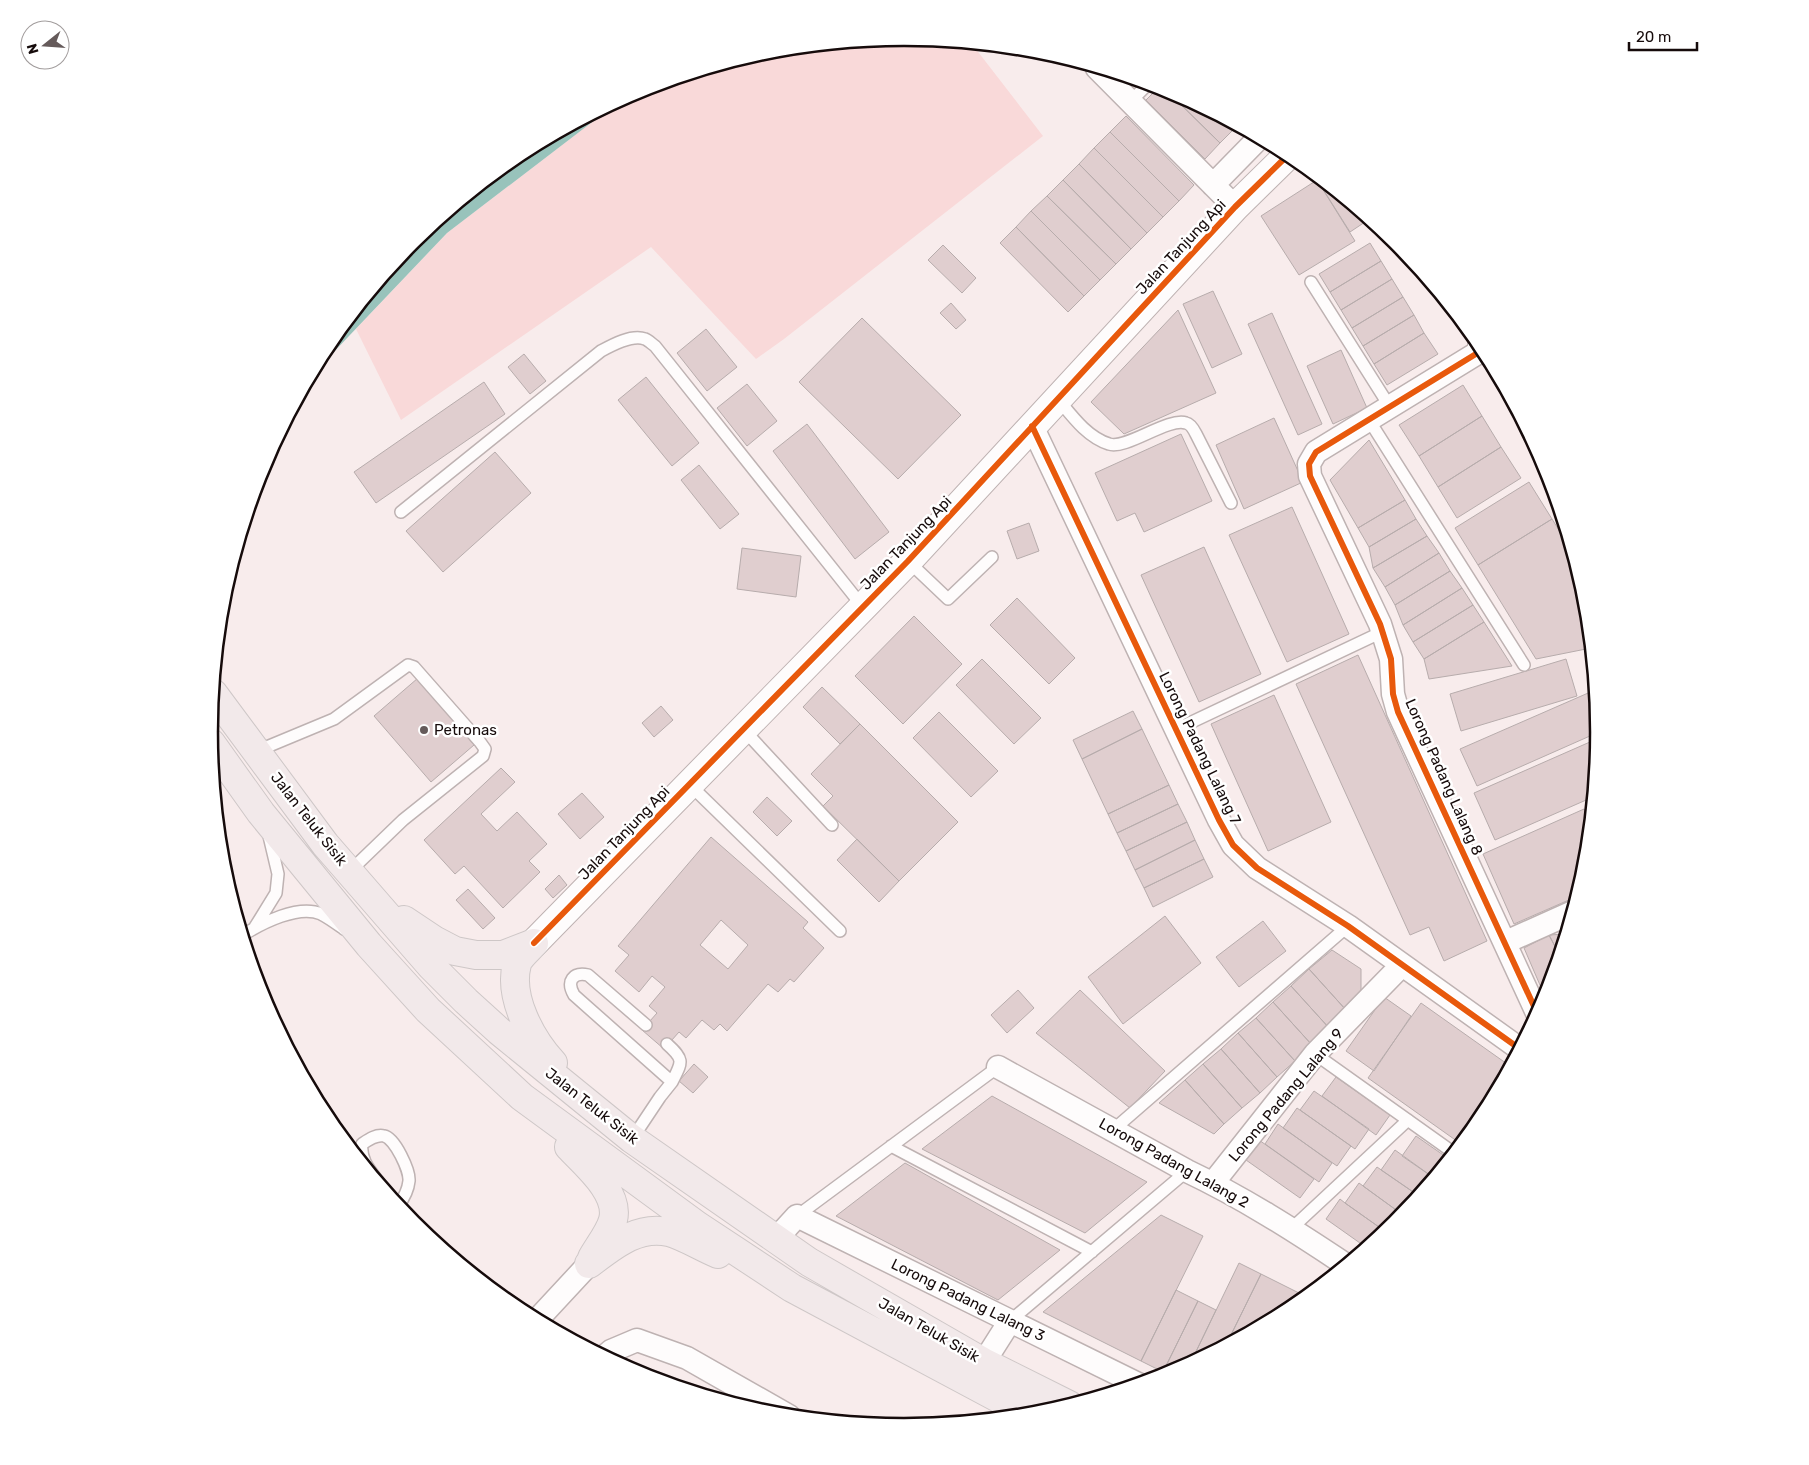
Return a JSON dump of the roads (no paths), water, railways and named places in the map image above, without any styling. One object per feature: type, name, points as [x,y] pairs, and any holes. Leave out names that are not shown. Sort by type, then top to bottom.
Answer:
[{"type":"main road","name":"Jalan Teluk Sisik","points":[[219,701],[325,844],[431,966],[499,1031],[632,1139],[809,1262],[984,1362],[1059,1401]]},
{"type":"main road","name":"Jalan Teluk Sisik","points":[[219,755],[261,813],[369,944],[428,1010],[522,1097],[698,1226],[792,1288],[1019,1409]]},
{"type":"main road","points":[[373,899],[434,940],[455,951],[476,955],[503,955],[534,943]]},
{"type":"main road","points":[[534,943],[517,962],[515,988],[524,1016],[539,1048],[594,1110]]},
{"type":"main road","points":[[522,1097],[603,1183],[613,1204],[613,1220],[589,1264]]},
{"type":"main road","points":[[589,1264],[633,1234],[654,1231],[670,1233],[792,1288]]},
{"type":"street","points":[[1106,77],[1235,207]]},
{"type":"street","points":[[1213,185],[1255,142]]},
{"type":"street","name":"Jalan Tanjung Api","points":[[534,943],[908,561],[1235,207],[1283,160]]},
{"type":"street","name":"Lorong Padang Lalang 8","points":[[1477,354],[1316,452],[1309,464],[1310,476],[1382,632],[1391,659],[1393,694],[1398,712],[1534,1006]]},
{"type":"street","name":"Lorong Padang Lalang 7","points":[[1032,426],[1219,820],[1233,845],[1257,868],[1348,926],[1515,1045]]},
{"type":"street","points":[[1506,942],[1565,915]]},
{"type":"street","name":"Lorong Padang Lalang 9","points":[[1213,1183],[1316,1054],[1402,965]]},
{"type":"street","name":"Lorong Padang Lalang 2","points":[[998,1067],[1186,1171],[1213,1183],[1291,1229],[1341,1262]]},
{"type":"street","points":[[776,1239],[798,1216]]},
{"type":"street","name":"Lorong Padang Lalang 3","points":[[798,1216],[1010,1321],[1123,1383]]},
{"type":"street","points":[[542,1315],[589,1264]]},
{"type":"street","points":[[984,1362],[1010,1321]]},
{"type":"street","points":[[610,1352],[637,1340],[687,1358],[772,1406]]},
{"type":"lane","points":[[1130,102],[1143,89]]},
{"type":"lane","points":[[1312,282],[1390,406]]},
{"type":"lane","points":[[401,512],[601,350],[616,343],[643,338],[655,346],[863,607]]},
{"type":"lane","points":[[1058,399],[1084,429],[1110,444],[1119,445],[1151,431],[1179,423],[1186,423],[1192,427],[1196,434],[1231,503]]},
{"type":"lane","points":[[1369,420],[1524,665]]},
{"type":"lane","points":[[908,561],[948,599],[992,557]]},
{"type":"lane","points":[[1177,729],[1382,632]]},
{"type":"lane","points":[[257,751],[334,719],[408,666],[414,667],[480,742],[485,749],[483,756],[403,820],[349,872]]},
{"type":"lane","points":[[743,729],[832,825]]},
{"type":"lane","points":[[689,784],[840,931]]},
{"type":"lane","points":[[255,927],[276,894],[278,874],[274,850],[261,813]]},
{"type":"lane","points":[[248,931],[277,918],[299,912],[319,913],[369,944]]},
{"type":"lane","points":[[1113,1130],[1348,926]]},
{"type":"lane","points":[[646,1025],[588,975],[580,974],[571,980],[570,988],[574,995],[672,1082]]},
{"type":"lane","points":[[632,1139],[672,1082],[680,1065],[681,1059],[679,1054],[668,1044]]},
{"type":"lane","points":[[1316,1054],[1449,1150]]},
{"type":"lane","points":[[798,1216],[998,1067]]},
{"type":"lane","points":[[1291,1229],[1408,1120]]},
{"type":"lane","points":[[361,1151],[362,1144],[371,1138],[382,1135],[390,1139],[405,1163],[410,1179],[406,1195],[402,1200]]},
{"type":"lane","points":[[891,1146],[1092,1252]]},
{"type":"lane","points":[[1010,1321],[1186,1171]]},
{"type":"water","points":[[594,121],[447,233],[333,353],[360,315],[389,280],[419,247],[452,217],[523,162],[561,138]]},
{"type":"place","name":"Petronas","points":[[424,730]]}]
